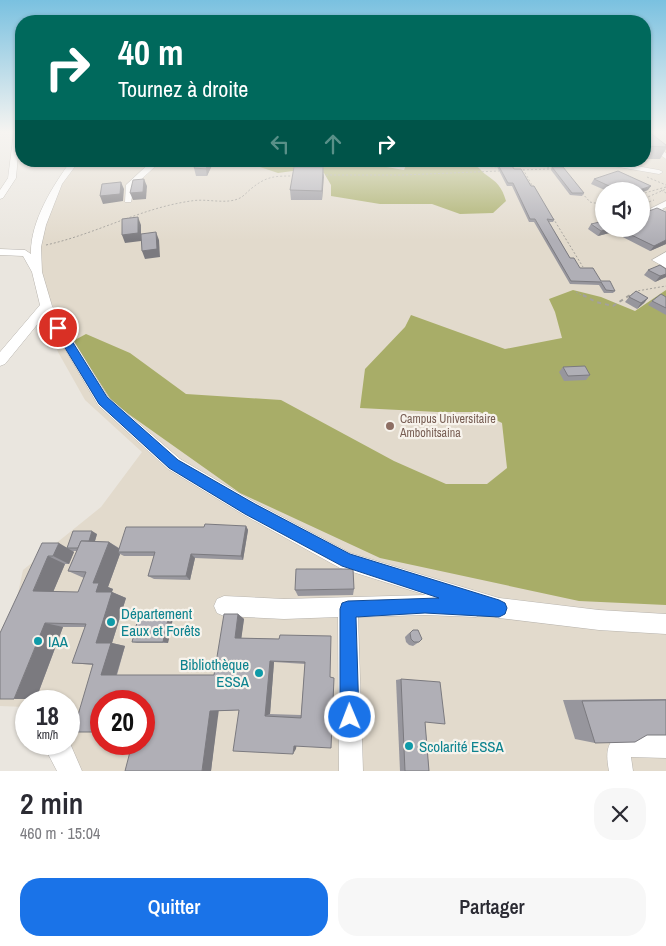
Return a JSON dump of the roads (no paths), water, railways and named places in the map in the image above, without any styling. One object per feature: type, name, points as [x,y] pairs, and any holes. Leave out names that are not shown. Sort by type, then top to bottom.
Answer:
[{"type":"street","points":[[0,196],[12,178],[13,168]]},
{"type":"street","points":[[70,168],[58,184],[48,203],[41,225],[36,247],[37,272],[46,306],[103,401],[174,464],[250,509],[347,561],[499,608]]},
{"type":"street","points":[[128,200],[130,185],[151,168]]},
{"type":"street","points":[[641,168],[662,171]]},
{"type":"street","points":[[642,178],[662,171]]},
{"type":"street","points":[[666,204],[654,208],[666,214]]},
{"type":"street","points":[[0,252],[25,253],[28,255],[31,266],[37,272]]},
{"type":"street","points":[[666,255],[657,260],[666,265]]},
{"type":"street","points":[[0,361],[46,306]]},
{"type":"street","points":[[224,606],[284,609],[348,609],[425,605],[499,608],[599,620],[666,624]]},
{"type":"street","points":[[348,609],[350,771]]},
{"type":"street","points":[[621,771],[618,753],[623,745],[666,746]]},
{"type":"street","points":[[61,755],[70,771]]},
{"type":"place","name":"Campus Universitaire Ambohitsaina","points":[[390,426]]},
{"type":"place","name":"Département Eaux et Forêts","points":[[111,622]]},
{"type":"place","name":"IAA","points":[[38,641]]},
{"type":"place","name":"Bibliothèque ESSA","points":[[259,673]]},
{"type":"place","name":"Scolarité ESSA","points":[[409,746]]}]
